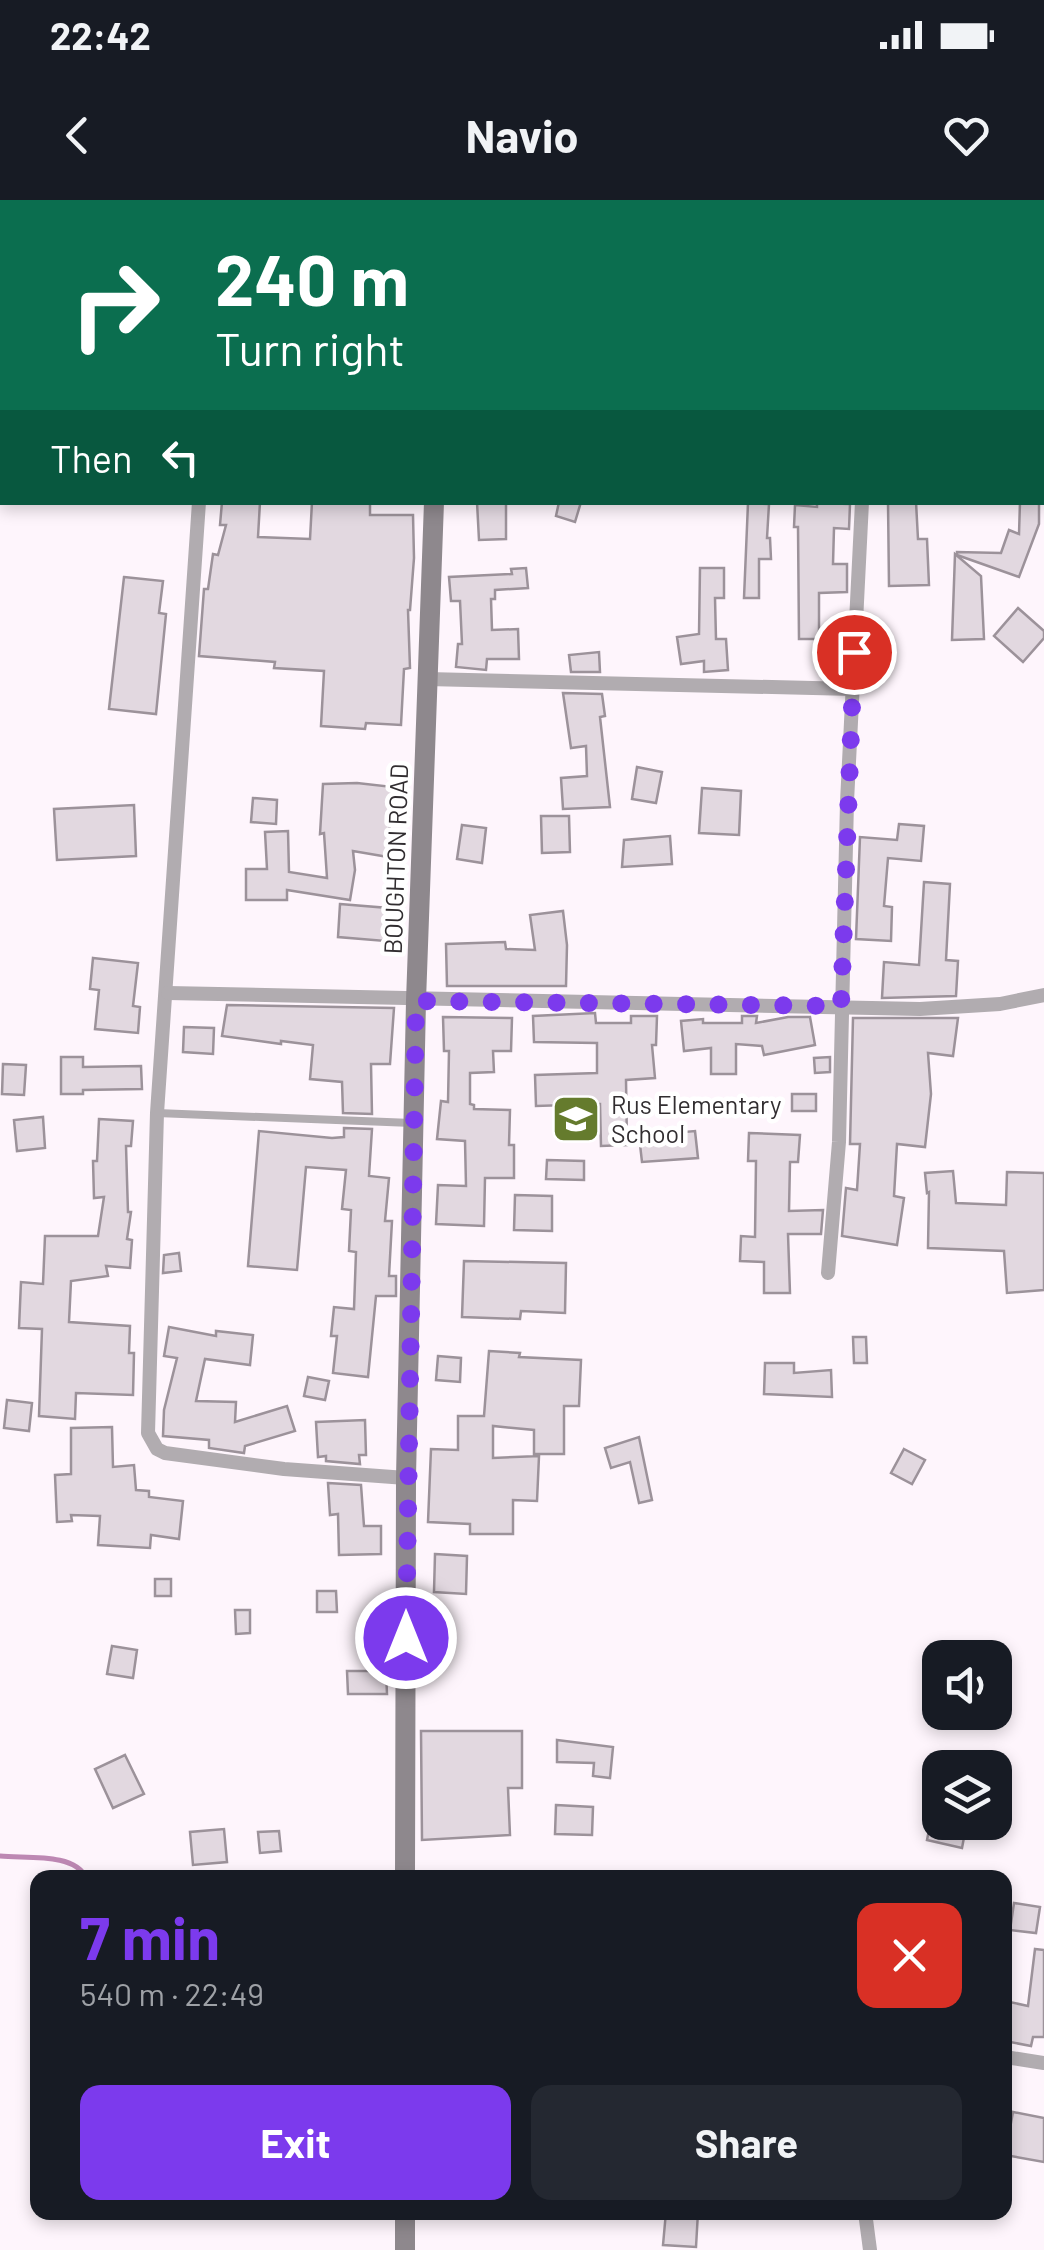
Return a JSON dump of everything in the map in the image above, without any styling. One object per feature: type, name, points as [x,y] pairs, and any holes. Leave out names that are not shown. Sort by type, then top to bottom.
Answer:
[{"type":"main road","name":"BOUGHTON ROAD","points":[[405,1870],[406,1478],[416,1001],[434,505]]},
{"type":"main road","points":[[405,2220],[405,2250]]},
{"type":"street","points":[[199,505],[157,1113],[146,1416],[153,1444],[165,1453],[406,1478]]},
{"type":"street","points":[[828,1273],[838,1142],[862,505]]},
{"type":"street","points":[[428,678],[852,689]]},
{"type":"street","points":[[168,994],[966,1008],[1044,995]]},
{"type":"street","points":[[1012,2058],[1044,2063]]},
{"type":"street","points":[[866,2220],[870,2250]]},
{"type":"lane","points":[[157,1113],[414,1123]]},
{"type":"building","points":[[222,505],[260,505],[258,537],[310,539],[312,505],[370,505],[370,515],[413,515],[414,558],[408,610],[410,668],[404,669],[401,725],[366,723],[365,729],[321,726],[324,671],[274,668],[275,662],[199,656],[204,589],[208,589],[213,554],[218,555],[226,525],[220,525]]},
{"type":"building","points":[[477,505],[506,505],[506,539],[479,540]]},
{"type":"building","points":[[558,505],[580,505],[575,522],[556,516]]},
{"type":"building","points":[[748,505],[769,505],[767,538],[771,559],[759,559],[759,598],[744,598]]},
{"type":"building","points":[[795,505],[850,505],[849,529],[834,528],[833,564],[847,564],[847,592],[819,593],[819,639],[799,639]]},
{"type":"building","points":[[888,505],[916,505],[918,539],[927,539],[929,585],[889,586]]},
{"type":"building","points":[[1020,505],[1039,505],[1039,524],[1019,577],[957,555],[1001,553],[1009,530],[1019,534]]},
{"type":"building","points":[[955,554],[981,576],[984,639],[952,640]]},
{"type":"building","points":[[526,568],[528,588],[495,590],[495,599],[491,599],[492,630],[518,629],[519,659],[487,659],[486,670],[456,667],[458,644],[462,644],[460,601],[451,601],[449,577],[512,574],[511,569]]},
{"type":"building","points":[[700,568],[724,568],[724,598],[715,598],[716,639],[726,639],[728,670],[704,672],[704,661],[681,664],[677,637],[699,634]]},
{"type":"building","points":[[124,577],[163,581],[159,613],[166,614],[156,714],[109,709]]},
{"type":"building","points":[[1018,608],[1044,631],[1044,638],[1023,662],[994,636]]},
{"type":"building","points":[[599,652],[600,672],[571,672],[569,655]]},
{"type":"building","points":[[563,693],[602,694],[605,716],[600,717],[610,807],[563,809],[561,778],[587,776],[586,746],[571,748]]},
{"type":"building","points":[[637,767],[662,772],[656,803],[632,799]]},
{"type":"building","points":[[323,784],[393,787],[389,832],[398,833],[394,858],[353,851],[355,870],[350,900],[287,890],[287,900],[246,900],[246,869],[267,869],[265,832],[288,831],[289,872],[327,878],[324,833],[320,834]]},
{"type":"building","points":[[702,788],[741,791],[739,835],[699,833]]},
{"type":"building","points":[[253,798],[277,800],[276,824],[251,822]]},
{"type":"building","points":[[134,805],[136,856],[57,860],[54,809]]},
{"type":"building","points":[[541,816],[569,816],[570,852],[542,853]]},
{"type":"building","points":[[899,824],[924,826],[921,861],[888,858],[884,906],[892,907],[891,941],[856,939],[860,837],[897,840]]},
{"type":"building","points":[[462,825],[486,828],[482,863],[457,859]]},
{"type":"building","points":[[670,836],[672,864],[622,867],[624,840]]},
{"type":"building","points":[[924,882],[950,884],[946,960],[958,961],[956,996],[882,998],[884,962],[919,965]]},
{"type":"building","points":[[340,904],[388,908],[385,941],[338,937]]},
{"type":"building","points":[[563,911],[566,986],[447,986],[446,944],[505,942],[506,949],[535,950],[530,915]]},
{"type":"building","points":[[93,958],[138,963],[133,1006],[140,1007],[138,1033],[95,1029],[99,990],[90,989]]},
{"type":"building","points":[[227,1005],[394,1008],[390,1064],[371,1064],[372,1114],[343,1113],[342,1082],[310,1079],[313,1045],[222,1036]]},
{"type":"building","points":[[595,1013],[596,1023],[631,1023],[631,1016],[657,1016],[656,1045],[652,1045],[655,1078],[626,1080],[627,1145],[601,1146],[600,1104],[536,1106],[535,1075],[597,1073],[597,1043],[534,1042],[533,1016]]},
{"type":"building","points":[[742,1016],[757,1016],[756,1023],[810,1017],[815,1045],[764,1055],[762,1046],[736,1044],[736,1074],[711,1074],[711,1048],[684,1051],[681,1021],[742,1023]]},
{"type":"building","points":[[443,1017],[512,1018],[511,1051],[493,1051],[494,1072],[470,1073],[470,1104],[474,1109],[510,1110],[509,1145],[514,1145],[514,1178],[485,1178],[484,1226],[436,1224],[438,1185],[466,1186],[465,1141],[437,1139],[441,1101],[448,1102],[449,1051],[444,1051]]},
{"type":"building","points":[[853,1018],[958,1018],[953,1056],[928,1053],[931,1094],[925,1147],[897,1144],[894,1196],[904,1198],[897,1245],[842,1236],[846,1188],[857,1190],[860,1144],[850,1144]]},
{"type":"building","points":[[184,1027],[214,1028],[213,1054],[183,1052]]},
{"type":"building","points":[[61,1057],[83,1057],[83,1067],[141,1066],[142,1089],[61,1094]]},
{"type":"building","points":[[830,1057],[830,1072],[815,1073],[814,1058]]},
{"type":"building","points":[[3,1064],[26,1065],[24,1095],[2,1094]]},
{"type":"building","points":[[792,1094],[816,1094],[816,1111],[792,1111]]},
{"type":"building","points":[[43,1117],[45,1148],[17,1151],[14,1120]]},
{"type":"building","points":[[99,1119],[133,1121],[131,1146],[126,1146],[130,1268],[106,1266],[108,1276],[71,1281],[69,1322],[130,1326],[133,1395],[76,1393],[75,1419],[39,1416],[42,1329],[19,1328],[21,1282],[43,1284],[45,1236],[98,1236],[104,1197],[94,1198],[93,1161],[97,1161]]},
{"type":"building","points":[[344,1128],[372,1129],[369,1176],[389,1178],[385,1221],[392,1221],[389,1276],[396,1276],[396,1296],[376,1296],[368,1377],[333,1373],[337,1336],[331,1336],[334,1307],[354,1309],[356,1252],[349,1251],[351,1210],[342,1209],[346,1170],[306,1167],[297,1270],[248,1266],[259,1131],[332,1138],[344,1137]]},
{"type":"building","points":[[695,1131],[698,1158],[642,1162],[639,1136]]},
{"type":"building","points":[[749,1133],[800,1135],[798,1162],[790,1162],[789,1211],[823,1210],[821,1234],[788,1234],[790,1293],[764,1293],[764,1262],[740,1261],[741,1236],[755,1237],[756,1161],[748,1161]]},
{"type":"building","points":[[547,1160],[584,1161],[584,1180],[546,1179]]},
{"type":"building","points":[[953,1171],[956,1203],[1006,1205],[1007,1172],[1044,1173],[1044,1290],[1007,1293],[1004,1251],[928,1248],[929,1192],[925,1173]]},
{"type":"building","points":[[515,1195],[552,1196],[552,1231],[514,1230]]},
{"type":"building","points":[[179,1253],[181,1271],[163,1273],[164,1255]]},
{"type":"building","points":[[464,1261],[566,1263],[565,1313],[521,1311],[520,1319],[462,1317]]},
{"type":"building","points":[[169,1327],[216,1336],[216,1331],[253,1335],[250,1365],[205,1359],[196,1401],[236,1402],[235,1422],[287,1406],[295,1431],[245,1446],[244,1453],[209,1448],[209,1440],[163,1436],[164,1410],[177,1358],[164,1356]]},
{"type":"building","points":[[853,1337],[866,1337],[867,1363],[854,1363]]},
{"type":"building","points":[[489,1351],[520,1353],[519,1357],[581,1360],[579,1406],[564,1406],[564,1454],[534,1454],[534,1430],[493,1426],[493,1458],[539,1456],[537,1501],[513,1500],[513,1534],[470,1534],[470,1524],[428,1522],[431,1449],[458,1450],[458,1416],[484,1416]]},
{"type":"building","points":[[438,1356],[461,1358],[460,1382],[436,1380]]},
{"type":"building","points":[[765,1363],[794,1363],[794,1373],[831,1370],[832,1397],[764,1394]]},
{"type":"building","points":[[308,1377],[329,1381],[325,1400],[304,1396]]},
{"type":"building","points":[[7,1400],[32,1403],[29,1431],[4,1428]]},
{"type":"building","points":[[365,1420],[366,1455],[359,1455],[360,1464],[318,1457],[316,1422]]},
{"type":"building","points":[[112,1427],[113,1467],[134,1465],[136,1490],[149,1491],[149,1497],[183,1501],[179,1539],[151,1535],[150,1548],[98,1545],[100,1516],[71,1515],[72,1521],[57,1522],[55,1475],[71,1474],[71,1428]]},
{"type":"building","points":[[639,1437],[652,1500],[639,1503],[630,1462],[611,1468],[605,1448]]},
{"type":"building","points":[[904,1449],[925,1460],[912,1484],[891,1473]]},
{"type":"building","points":[[328,1483],[361,1485],[364,1526],[381,1526],[381,1554],[339,1555],[338,1514],[330,1515]]},
{"type":"building","points":[[435,1554],[467,1556],[466,1594],[434,1592]]},
{"type":"building","points":[[155,1579],[171,1579],[171,1596],[155,1596]]},
{"type":"building","points":[[317,1591],[336,1591],[337,1612],[317,1612]]},
{"type":"building","points":[[235,1610],[250,1610],[250,1633],[236,1634]]},
{"type":"building","points":[[112,1646],[137,1650],[133,1678],[107,1674]]},
{"type":"building","points":[[347,1671],[386,1671],[387,1694],[348,1694]]},
{"type":"building","points":[[421,1731],[522,1731],[522,1788],[508,1788],[510,1835],[422,1840]]},
{"type":"building","points":[[557,1740],[613,1747],[610,1778],[593,1776],[594,1763],[557,1762]]},
{"type":"building","points":[[125,1755],[144,1794],[113,1808],[95,1769]]},
{"type":"building","points":[[556,1805],[593,1807],[592,1835],[555,1834]]},
{"type":"building","points":[[224,1829],[227,1862],[193,1865],[190,1832]]},
{"type":"building","points":[[279,1831],[281,1851],[260,1853],[258,1832]]},
{"type":"building","points":[[927,1840],[964,1840],[962,1848]]},
{"type":"building","points":[[1014,1903],[1040,1907],[1036,1933],[1012,1930]]},
{"type":"building","points":[[1035,1949],[1044,1950],[1044,2037],[1033,2037],[1031,2046],[1012,2042],[1012,2003],[1028,2006]]},
{"type":"building","points":[[1013,2112],[1044,2118],[1044,2162],[1012,2156]]},
{"type":"building","points":[[665,2220],[698,2220],[696,2247],[663,2245]]},
{"type":"waterway","points":[[0,1856],[60,1860],[80,1870]]},
{"type":"place","name":"Rus Elementary School","points":[[576,1119]]},
{"type":"route","points":[[406,1638],[416,1001],[841,1006],[854,652]]}]
